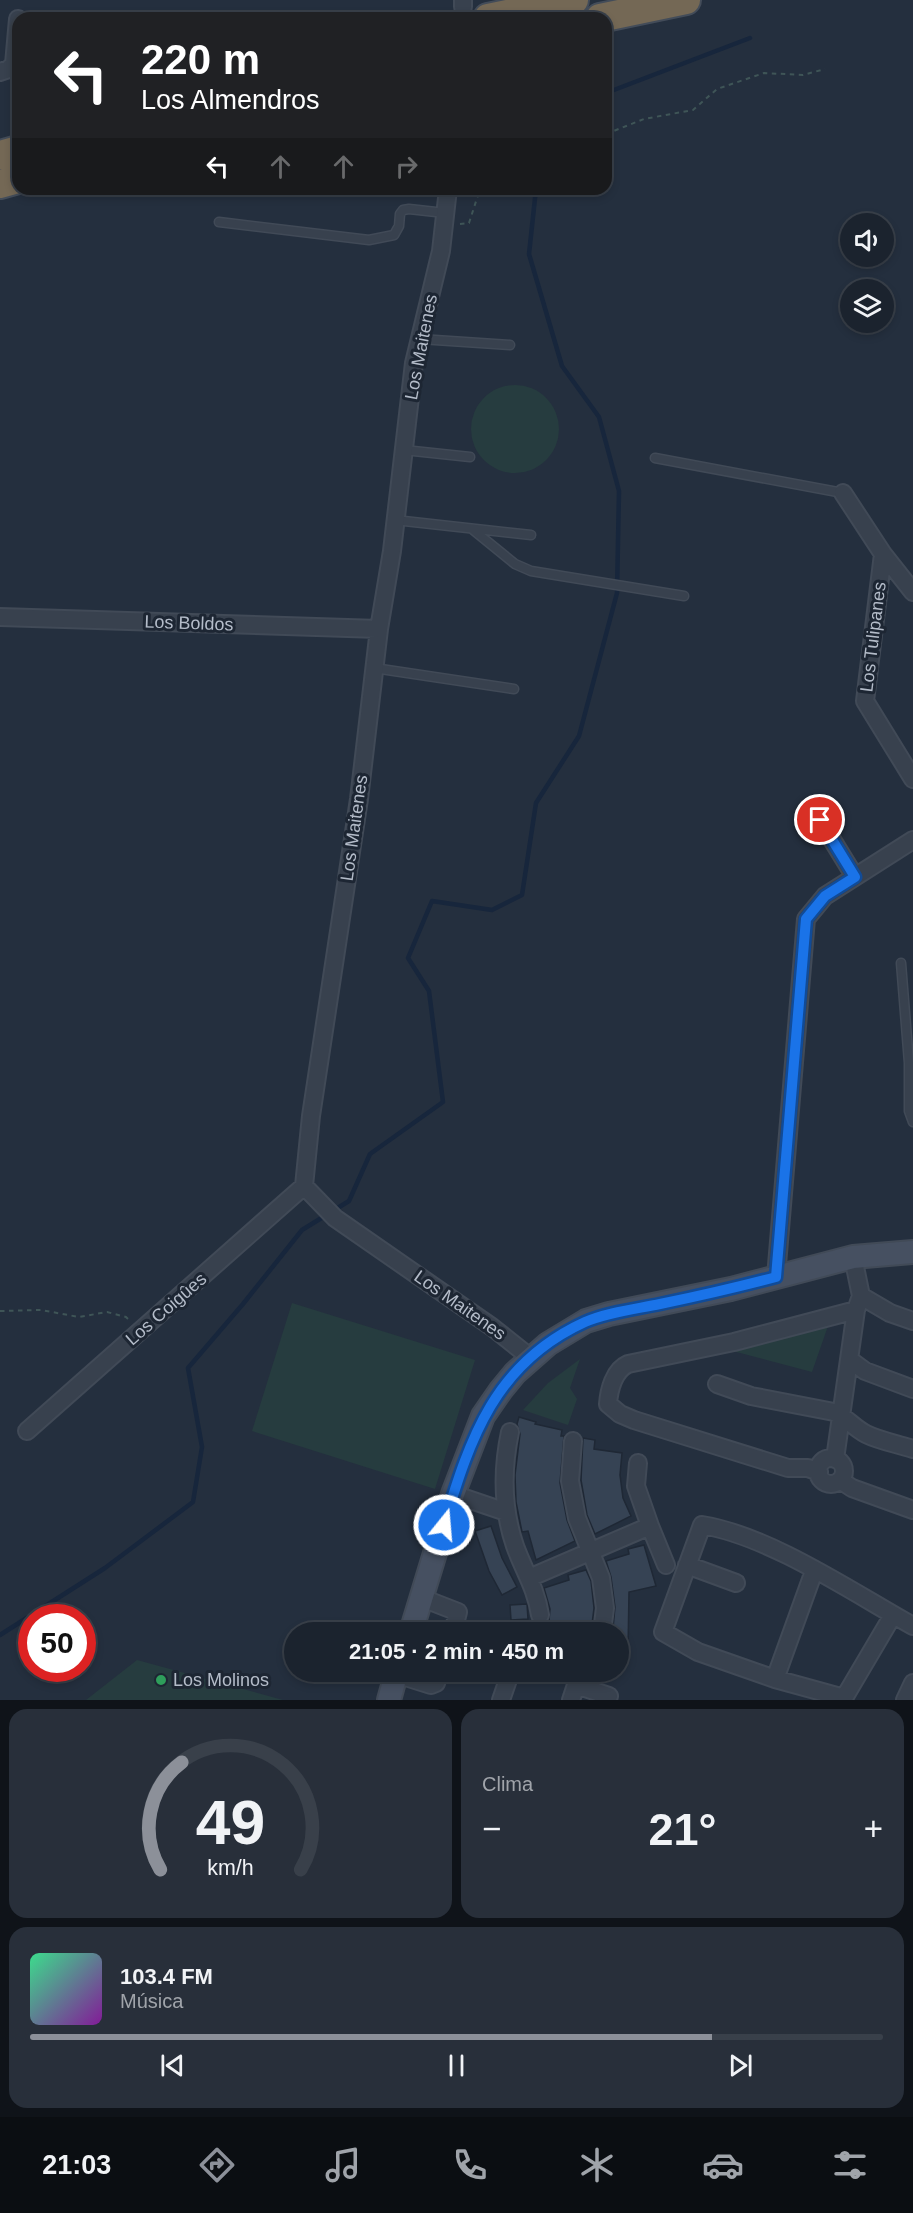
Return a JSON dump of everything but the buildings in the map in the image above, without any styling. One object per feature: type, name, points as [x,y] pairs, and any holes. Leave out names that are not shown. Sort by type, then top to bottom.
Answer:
[{"type":"highway","points":[[471,8],[574,0]]},
{"type":"highway","points":[[612,15],[686,0]]},
{"type":"main road","points":[[414,1622],[453,1494],[483,1416],[501,1390],[531,1358],[548,1344],[586,1322],[609,1314],[730,1289],[854,1257],[913,1251]]},
{"type":"main road","points":[[389,1700],[394,1682]]},
{"type":"street","name":"Los Maitenes","points":[[447,195],[441,251],[414,363],[359,799],[311,1116],[304,1186],[335,1218],[492,1327],[531,1358]]},
{"type":"street","points":[[843,493],[883,554],[913,592]]},
{"type":"street","name":"Los Tulipanes","points":[[883,554],[865,701],[913,779]]},
{"type":"street","name":"Los Boldos","points":[[0,618],[379,629]]},
{"type":"street","points":[[820,820],[855,877]]},
{"type":"street","points":[[776,1277],[806,919],[825,896],[913,840]]},
{"type":"street","name":"Los Coigûes","points":[[27,1431],[304,1186]]},
{"type":"street","points":[[835,1459],[858,1303],[854,1257]]},
{"type":"street","points":[[819,1472],[823,1461],[835,1459],[841,1463],[844,1470],[840,1480],[833,1484],[825,1482],[819,1472],[808,1468],[788,1468],[634,1420],[608,1404],[617,1372],[628,1364],[734,1342],[858,1303],[913,1321]]},
{"type":"street","points":[[850,1360],[865,1371],[913,1389]]},
{"type":"street","points":[[717,1384],[752,1396],[841,1415],[851,1425],[868,1435],[913,1449]]},
{"type":"street","points":[[510,1432],[504,1473],[506,1512],[515,1546],[537,1595],[540,1615]]},
{"type":"street","points":[[573,1441],[570,1481],[577,1518],[601,1578],[605,1608],[603,1622]]},
{"type":"street","points":[[638,1463],[636,1486],[666,1564]]},
{"type":"street","points":[[840,1480],[852,1488],[913,1510]]},
{"type":"street","points":[[453,1494],[506,1512]]},
{"type":"street","points":[[893,1615],[844,1698],[698,1652],[663,1632],[702,1525],[725,1529],[787,1555],[913,1626]]},
{"type":"street","points":[[529,1578],[650,1526]]},
{"type":"street","points":[[687,1565],[736,1583]]},
{"type":"street","points":[[775,1678],[814,1571]]},
{"type":"street","points":[[422,1598],[459,1612],[456,1622]]},
{"type":"street","points":[[501,1700],[507,1682]]},
{"type":"street","points":[[905,1700],[913,1683]]},
{"type":"street","points":[[571,1700],[576,1685],[609,1696]]},
{"type":"lane","points":[[219,222],[369,240],[394,235],[403,210],[409,209],[444,220]]},
{"type":"lane","points":[[420,339],[510,345]]},
{"type":"lane","points":[[404,450],[470,457]]},
{"type":"lane","points":[[655,458],[843,493]]},
{"type":"lane","points":[[395,520],[531,536]]},
{"type":"lane","points":[[472,529],[515,564],[531,571],[684,596]]},
{"type":"lane","points":[[374,668],[514,688]]},
{"type":"lane","points":[[901,963],[909,1063],[909,1112],[913,1122]]},
{"type":"path","points":[[612,132],[644,119],[693,110],[717,89],[764,73],[803,75],[825,69]]},
{"type":"path","points":[[444,220],[469,223],[478,195]]},
{"type":"path","points":[[0,1311],[41,1310],[79,1317],[107,1312],[126,1317],[141,1330]]},
{"type":"green space","points":[[515,385],[532,389],[546,398],[555,412],[559,429],[555,446],[546,460],[532,469],[515,473],[498,469],[484,460],[475,446],[471,429],[475,412],[484,398],[498,389]]},
{"type":"green space","points":[[292,1303],[475,1360],[435,1489],[252,1431]]},
{"type":"green space","points":[[828,1326],[812,1372],[729,1350]]},
{"type":"green space","points":[[580,1359],[570,1388],[577,1399],[568,1425],[523,1410],[548,1383]]},
{"type":"green space","name":"Los Molinos","points":[[137,1660],[283,1700],[86,1700]]},
{"type":"waterway","points":[[612,91],[750,38]]},
{"type":"waterway","points":[[0,1635],[105,1568],[193,1502],[202,1447],[188,1368],[302,1230],[349,1201],[370,1154],[443,1102],[429,991],[408,958],[432,901],[492,910],[522,895],[536,803],[579,736],[617,593],[619,491],[599,417],[562,366],[529,254],[535,195]]},
{"type":"place","name":"Los Molinos","points":[[161,1680]]},
{"type":"route","points":[[444,1525],[466,1456],[483,1416],[515,1373],[548,1344],[586,1322],[609,1314],[776,1277],[806,919],[825,896],[855,877],[820,820]]}]
